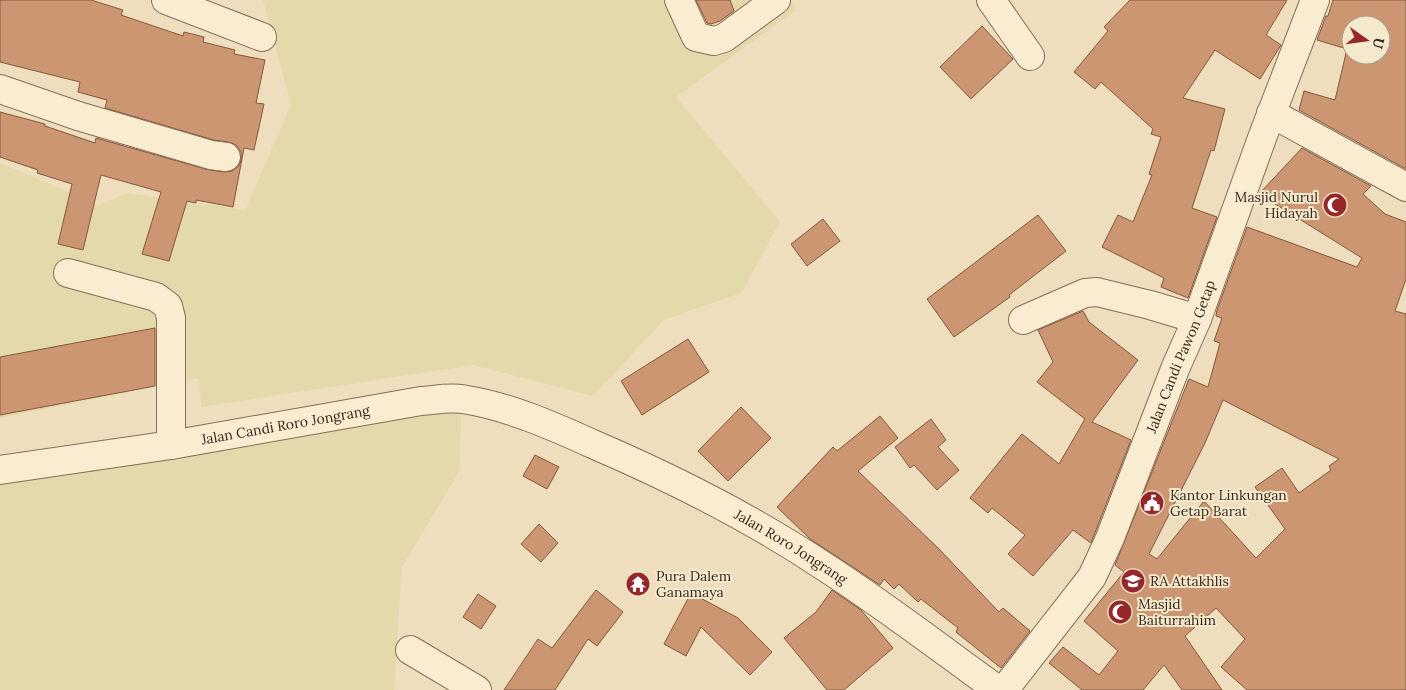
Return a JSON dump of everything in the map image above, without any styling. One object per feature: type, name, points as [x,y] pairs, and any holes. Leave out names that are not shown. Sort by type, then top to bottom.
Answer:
[{"type":"street","points":[[679,0],[696,37],[714,42],[724,38],[776,0]]},
{"type":"street","points":[[991,0],[1030,56]]},
{"type":"street","name":"Jalan Candi Pawon Getap","points":[[1004,690],[1092,577],[1110,538],[1197,319],[1271,113],[1315,0]]},
{"type":"street","points":[[178,2],[262,37]]},
{"type":"street","points":[[0,89],[105,124],[211,155],[226,157]]},
{"type":"street","points":[[1271,113],[1406,187]]},
{"type":"street","points":[[68,273],[156,297],[168,306],[171,318],[171,445]]},
{"type":"street","points":[[1023,320],[1085,293],[1097,292],[1197,319]]},
{"type":"street","name":"Jalan Candi Roro Jongrang","points":[[0,470],[171,445],[446,398],[461,399],[500,408],[566,432]]},
{"type":"street","name":"Jalan Roro Jongrang","points":[[566,432],[633,461],[715,502],[802,552],[998,690]]},
{"type":"street","points":[[410,650],[477,690]]},
{"type":"shaded area","points":[[263,0],[791,0],[796,10],[676,97],[780,222],[741,293],[664,320],[593,396],[473,365],[201,407],[199,378],[0,418],[0,163],[99,205],[127,193],[245,210],[291,105]]},
{"type":"shaded area","points":[[461,408],[460,470],[402,567],[394,690],[0,690],[0,485]]},
{"type":"building","points":[[0,0],[91,0],[123,10],[121,15],[183,36],[184,32],[204,37],[203,42],[235,50],[234,54],[265,60],[256,103],[264,104],[254,150],[244,148],[233,207],[196,200],[196,203],[187,201],[169,261],[142,254],[161,192],[101,175],[83,250],[58,244],[72,184],[37,173],[38,170],[0,157],[0,112],[45,124],[45,126],[95,143],[96,138],[209,170],[232,171],[239,166],[241,152],[236,145],[229,142],[214,140],[105,108],[107,100],[78,92],[80,82],[0,62]]},
{"type":"building","points":[[696,0],[730,0],[734,11],[720,21],[711,24],[707,23]]},
{"type":"building","points":[[1130,0],[1287,0],[1266,35],[1281,45],[1260,79],[1215,50],[1183,98],[1225,109],[1214,151],[1211,150],[1192,208],[1217,217],[1188,298],[1161,287],[1164,278],[1102,247],[1118,215],[1133,222],[1152,175],[1149,174],[1161,137],[1151,134],[1153,129],[1101,82],[1095,89],[1074,72],[1108,31],[1104,27]]},
{"type":"building","points":[[1333,0],[1406,0],[1406,169],[1299,110],[1304,91],[1335,100],[1343,65],[1391,65],[1391,15],[1341,15],[1341,47],[1317,40],[1326,16],[1328,16]]},
{"type":"building","points":[[982,26],[1013,59],[971,99],[940,67]]},
{"type":"building","points":[[1302,148],[1371,186],[1363,194],[1385,214],[1406,222],[1406,279],[1395,311],[1406,314],[1406,690],[1247,690],[1221,667],[1245,639],[1216,608],[1185,636],[1222,690],[1182,690],[1164,665],[1143,690],[1082,690],[1049,663],[1063,647],[1099,675],[1118,651],[1084,621],[1124,572],[1115,565],[1189,379],[1208,387],[1220,343],[1214,341],[1222,318],[1216,316],[1217,310],[1247,227],[1357,267],[1362,258],[1259,194]],"holes":[[[1223,400],[1339,459],[1329,466],[1331,470],[1299,493],[1282,468],[1255,487],[1285,529],[1256,558],[1204,501],[1157,559],[1149,554],[1205,443]]]},
{"type":"building","points":[[1038,215],[1066,251],[1009,295],[1010,297],[954,337],[927,299]]},
{"type":"building","points":[[823,219],[840,241],[807,266],[791,244]]},
{"type":"building","points":[[1083,311],[1089,322],[1138,360],[1092,422],[1131,440],[1091,543],[1073,530],[1033,576],[1008,554],[1025,535],[992,508],[988,513],[970,498],[1022,434],[1059,464],[1085,419],[1037,382],[1053,362],[1038,330]]},
{"type":"building","points":[[155,328],[155,386],[0,415],[0,357]]},
{"type":"building","points":[[688,339],[709,372],[642,415],[621,381]]},
{"type":"building","points":[[741,407],[771,438],[728,481],[698,451]]},
{"type":"building","points":[[880,416],[898,438],[858,471],[939,549],[999,612],[1003,608],[1030,631],[1001,668],[956,632],[958,628],[921,599],[918,602],[899,584],[894,589],[884,579],[880,585],[810,539],[777,507],[833,447],[837,451]]},
{"type":"building","points":[[931,419],[946,440],[938,447],[959,470],[937,490],[914,465],[910,468],[895,447]]},
{"type":"building","points":[[535,455],[559,467],[547,489],[523,476]]},
{"type":"building","points":[[539,524],[558,543],[541,562],[521,544]]},
{"type":"building","points":[[596,590],[623,612],[597,646],[588,639],[555,690],[504,690],[538,639],[552,648]]},
{"type":"building","points":[[832,590],[861,610],[893,648],[844,690],[827,690],[784,638],[816,612]]},
{"type":"building","points":[[691,593],[738,618],[772,652],[750,675],[701,627],[686,656],[664,644]]},
{"type":"building","points":[[478,594],[496,606],[481,629],[463,617]]},
{"type":"place","name":"Masjid Nurul Hidayah","points":[[1335,205]]},
{"type":"place","name":"Kantor Linkungan Getap Barat","points":[[1152,503]]},
{"type":"place","name":"RA Attakhlis","points":[[1133,581]]},
{"type":"place","name":"Pura Dalem Ganamaya","points":[[638,584]]},
{"type":"place","name":"Masjid Baiturrahim","points":[[1120,612]]}]
